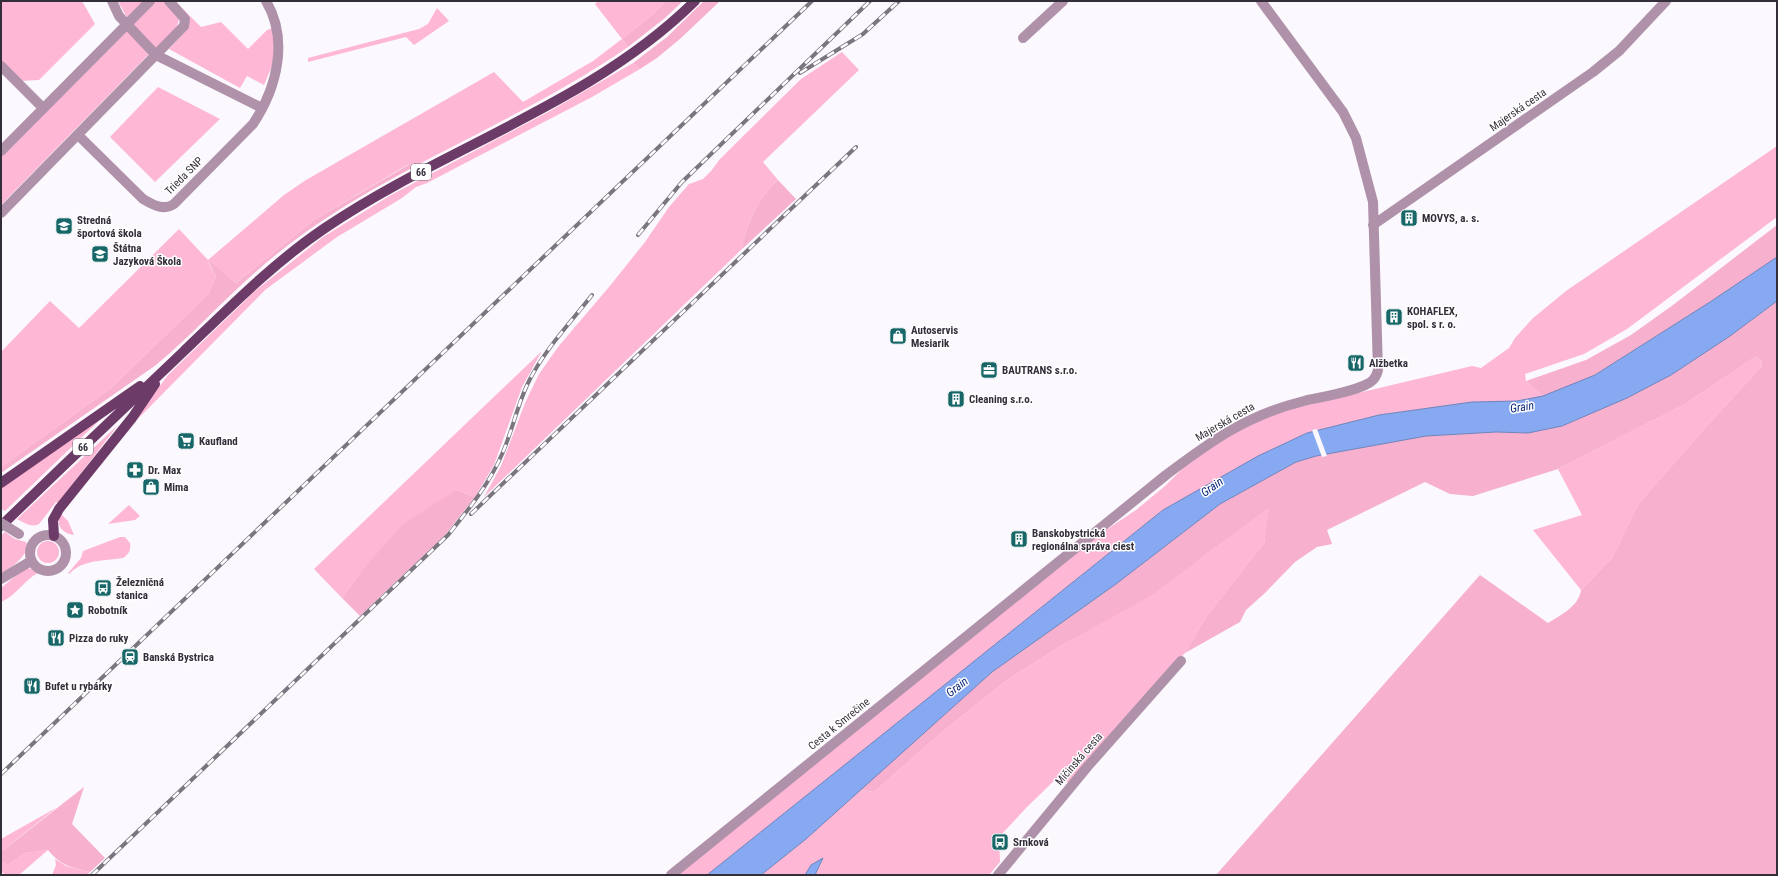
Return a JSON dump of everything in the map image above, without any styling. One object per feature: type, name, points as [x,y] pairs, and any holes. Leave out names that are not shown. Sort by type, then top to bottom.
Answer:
[{"type":"main road","name":"66","points":[[1,526],[268,272],[324,229],[399,184],[565,96],[600,75],[648,42],[694,1]]},
{"type":"main road","points":[[1,483],[166,368]]},
{"type":"main road","points":[[54,536],[53,520],[59,510],[132,418],[166,368]]},
{"type":"street","points":[[112,1],[119,16],[156,55],[262,108]]},
{"type":"street","points":[[1,151],[150,1]]},
{"type":"street","points":[[1,213],[184,26],[185,22],[182,15],[169,1]]},
{"type":"street","name":"Trieda SNP","points":[[78,135],[143,199],[165,208],[170,207],[253,124],[262,108],[274,76],[279,51],[276,26],[272,12],[266,1]]},
{"type":"street","points":[[1023,38],[1063,1]]},
{"type":"street","name":"Majerská cesta","points":[[1023,591],[1198,450],[1233,428],[1267,411],[1304,400],[1359,388],[1373,381],[1377,376],[1372,195],[1353,130],[1335,101],[1262,1]]},
{"type":"street","name":"Majerská cesta","points":[[1373,225],[1593,72],[1619,51],[1666,1]]},
{"type":"street","points":[[1,66],[43,108]]},
{"type":"street","points":[[1,523],[18,534],[36,539]]},
{"type":"street","points":[[43,536],[54,536],[62,541],[66,549],[65,557],[61,566],[55,570],[46,571],[37,568],[31,561],[30,549],[36,539],[43,536]]},
{"type":"street","points":[[1,579],[15,569],[31,561]]},
{"type":"street","name":"Cesta k Smrečine","points":[[671,875],[1023,591]]},
{"type":"street","name":"Mičinská cesta","points":[[998,875],[1088,766],[1181,661]]},
{"type":"shaded area","points":[[1,1],[82,1],[95,24],[39,80],[20,81],[1,60]]},
{"type":"shaded area","points":[[118,1],[164,1],[179,19],[178,24],[168,39],[149,54],[1,205],[1,154],[132,23]]},
{"type":"shaded area","points":[[598,1],[666,1],[652,15],[622,39],[595,4]]},
{"type":"shaded area","points":[[666,1],[683,1],[665,18],[628,47],[622,39],[652,15]]},
{"type":"shaded area","points":[[704,1],[720,1],[681,38],[657,58],[640,69],[633,63],[667,37]]},
{"type":"shaded area","points":[[177,3],[201,27],[221,22],[248,49],[267,30],[273,28],[274,61],[264,85],[247,76],[240,88],[169,49],[186,31]]},
{"type":"shaded area","points":[[437,8],[449,21],[414,45],[406,37],[308,62],[308,58],[419,29],[428,24]]},
{"type":"shaded area","points":[[622,39],[628,47],[576,80],[521,111],[410,169],[409,164],[314,220],[236,283],[208,261],[216,277],[208,294],[111,388],[1,467],[1,352],[50,301],[79,328],[179,229],[208,260],[284,195],[306,180],[494,72],[523,102],[593,61]]},
{"type":"shaded area","points":[[842,52],[859,70],[763,162],[778,180],[758,204],[750,220],[741,250],[484,497],[501,466],[525,403],[539,374],[558,347],[645,242],[669,207],[689,184],[703,179],[720,159],[801,79]]},
{"type":"shaded area","points":[[633,63],[640,69],[592,97],[427,183],[416,187],[402,198],[337,237],[265,290],[124,433],[168,375],[255,291],[323,237],[391,195],[550,111]]},
{"type":"shaded area","points":[[158,87],[220,119],[155,182],[110,137]]},
{"type":"shaded area","points":[[1777,146],[1777,217],[1627,329],[1584,354],[1525,374],[1526,381],[1543,397],[1517,401],[1472,402],[1379,415],[1307,433],[1258,456],[1163,510],[707,875],[678,875],[1100,534],[1136,510],[1165,486],[1188,463],[1240,429],[1278,412],[1472,366],[1481,368],[1509,348],[1515,338],[1532,319],[1566,291]]},
{"type":"shaded area","points":[[410,164],[410,169],[350,203],[294,241],[245,281],[156,365],[1,473],[1,467],[111,388],[208,294],[216,277],[208,260],[236,283],[314,220]]},
{"type":"shaded area","points":[[778,180],[796,199],[741,250],[750,220],[758,204]]},
{"type":"shaded area","points":[[1777,225],[1777,257],[1710,302],[1595,375],[1543,397],[1526,381],[1586,360],[1631,335],[1673,305]]},
{"type":"shaded area","points":[[1777,301],[1777,875],[1216,875],[1480,575],[1548,623],[1569,610],[1580,596],[1581,590],[1612,558],[1639,503],[1761,367],[1762,362],[1757,357],[1685,404],[1558,469],[1473,496],[1450,494],[1425,482],[1327,530],[1332,544],[1317,547],[1295,562],[1246,610],[1240,622],[1185,653],[1206,617],[1264,543],[1269,508],[1150,596],[1069,641],[1007,680],[942,732],[874,792],[860,790],[992,672],[1116,584],[1220,504],[1296,462],[1316,456],[1426,436],[1496,432],[1528,433],[1562,426],[1627,398],[1671,375],[1730,336]]},
{"type":"shaded area","points":[[542,351],[522,387],[494,465],[475,497],[456,490],[359,574],[342,598],[314,569]]},
{"type":"shaded area","points":[[1757,357],[1762,362],[1761,367],[1639,503],[1612,558],[1581,590],[1533,530],[1582,515],[1558,469],[1685,404]]},
{"type":"shaded area","points":[[106,414],[5,511],[1,509],[1,487]]},
{"type":"shaded area","points":[[118,425],[58,503],[56,502],[39,524],[31,525],[17,519]]},
{"type":"shaded area","points":[[456,490],[475,497],[445,535],[360,616],[342,598],[359,574],[402,525]]},
{"type":"shaded area","points":[[129,505],[140,516],[135,520],[108,524]]},
{"type":"shaded area","points":[[1270,507],[1264,543],[1206,617],[1185,653],[1115,730],[1069,784],[1060,775],[999,837],[1000,862],[989,875],[815,875],[823,859],[811,865],[805,875],[761,875],[806,839],[860,790],[874,792],[942,732],[1007,680],[1200,559]]},
{"type":"shaded area","points":[[60,513],[68,521],[74,535],[63,530],[59,525]]},
{"type":"shaded area","points":[[5,532],[15,539],[26,542],[27,547],[19,561],[1,575],[1,535]]},
{"type":"shaded area","points":[[120,537],[125,537],[130,543],[129,552],[123,558],[87,563],[69,574],[68,573],[81,558],[83,551]]},
{"type":"shaded area","points":[[48,541],[56,544],[59,552],[56,560],[48,563],[40,560],[37,552],[40,544]]},
{"type":"shaded area","points":[[25,568],[34,569],[38,573],[11,596],[1,602],[1,588]]},
{"type":"shaded area","points":[[84,787],[72,824],[105,858],[90,872],[62,863],[48,850],[25,853],[8,865],[1,861],[1,852]]},
{"type":"shaded area","points":[[56,808],[1,852],[1,839]]},
{"type":"shaded area","points":[[48,850],[19,875],[5,875],[1,871],[1,861],[8,865],[25,853]]},
{"type":"shaded area","points":[[55,859],[66,866],[90,872],[87,875],[52,875],[56,865]]},
{"type":"water","name":"Grain","points":[[1777,257],[1777,301],[1730,336],[1671,375],[1627,398],[1562,426],[1528,433],[1496,432],[1426,436],[1316,456],[1296,462],[1220,504],[1116,584],[992,672],[806,839],[761,875],[707,875],[1163,510],[1258,456],[1307,433],[1379,415],[1472,402],[1517,401],[1543,396],[1595,375],[1710,302]]},
{"type":"water","points":[[823,858],[815,875],[805,875],[811,865]]},
{"type":"pier","points":[[1317,429],[1327,456],[1322,457],[1312,430]]},
{"type":"railway","points":[[1,774],[812,1]]},
{"type":"railway","points":[[638,235],[682,182],[870,1]]},
{"type":"railway","points":[[800,73],[863,34],[899,1]]},
{"type":"railway","points":[[471,514],[856,147]]},
{"type":"railway","points":[[92,875],[448,535],[478,495],[498,463],[507,443],[525,389],[535,369],[550,347],[592,295]]},
{"type":"place","name":"MOVYS, a. s.","points":[[1409,218]]},
{"type":"place","name":"Stredná športová škola","points":[[64,226]]},
{"type":"place","name":"Štátna Jazyková Škola","points":[[100,254]]},
{"type":"place","name":"KOHAFLEX, spol. s r. o.","points":[[1394,317]]},
{"type":"place","name":"Autoservis Mesiarik","points":[[898,336]]},
{"type":"place","name":"Alžbetka","points":[[1356,363]]},
{"type":"place","name":"BAUTRANS s.r.o.","points":[[989,370]]},
{"type":"place","name":"Cleaning s.r.o.","points":[[956,399]]},
{"type":"place","name":"Kaufland","points":[[186,441]]},
{"type":"place","name":"Dr. Max","points":[[135,470]]},
{"type":"place","name":"Mima","points":[[151,487]]},
{"type":"place","name":"Banskobystrická regionálna správa ciest","points":[[1019,539]]},
{"type":"place","name":"Železničná stanica","points":[[103,588]]},
{"type":"place","name":"Robotník","points":[[75,610]]},
{"type":"place","name":"Pizza do ruky","points":[[56,638]]},
{"type":"place","name":"Banská Bystrica","points":[[130,657]]},
{"type":"place","name":"Bufet u rybárky","points":[[32,686]]},
{"type":"place","name":"Srnková","points":[[1000,842]]}]
